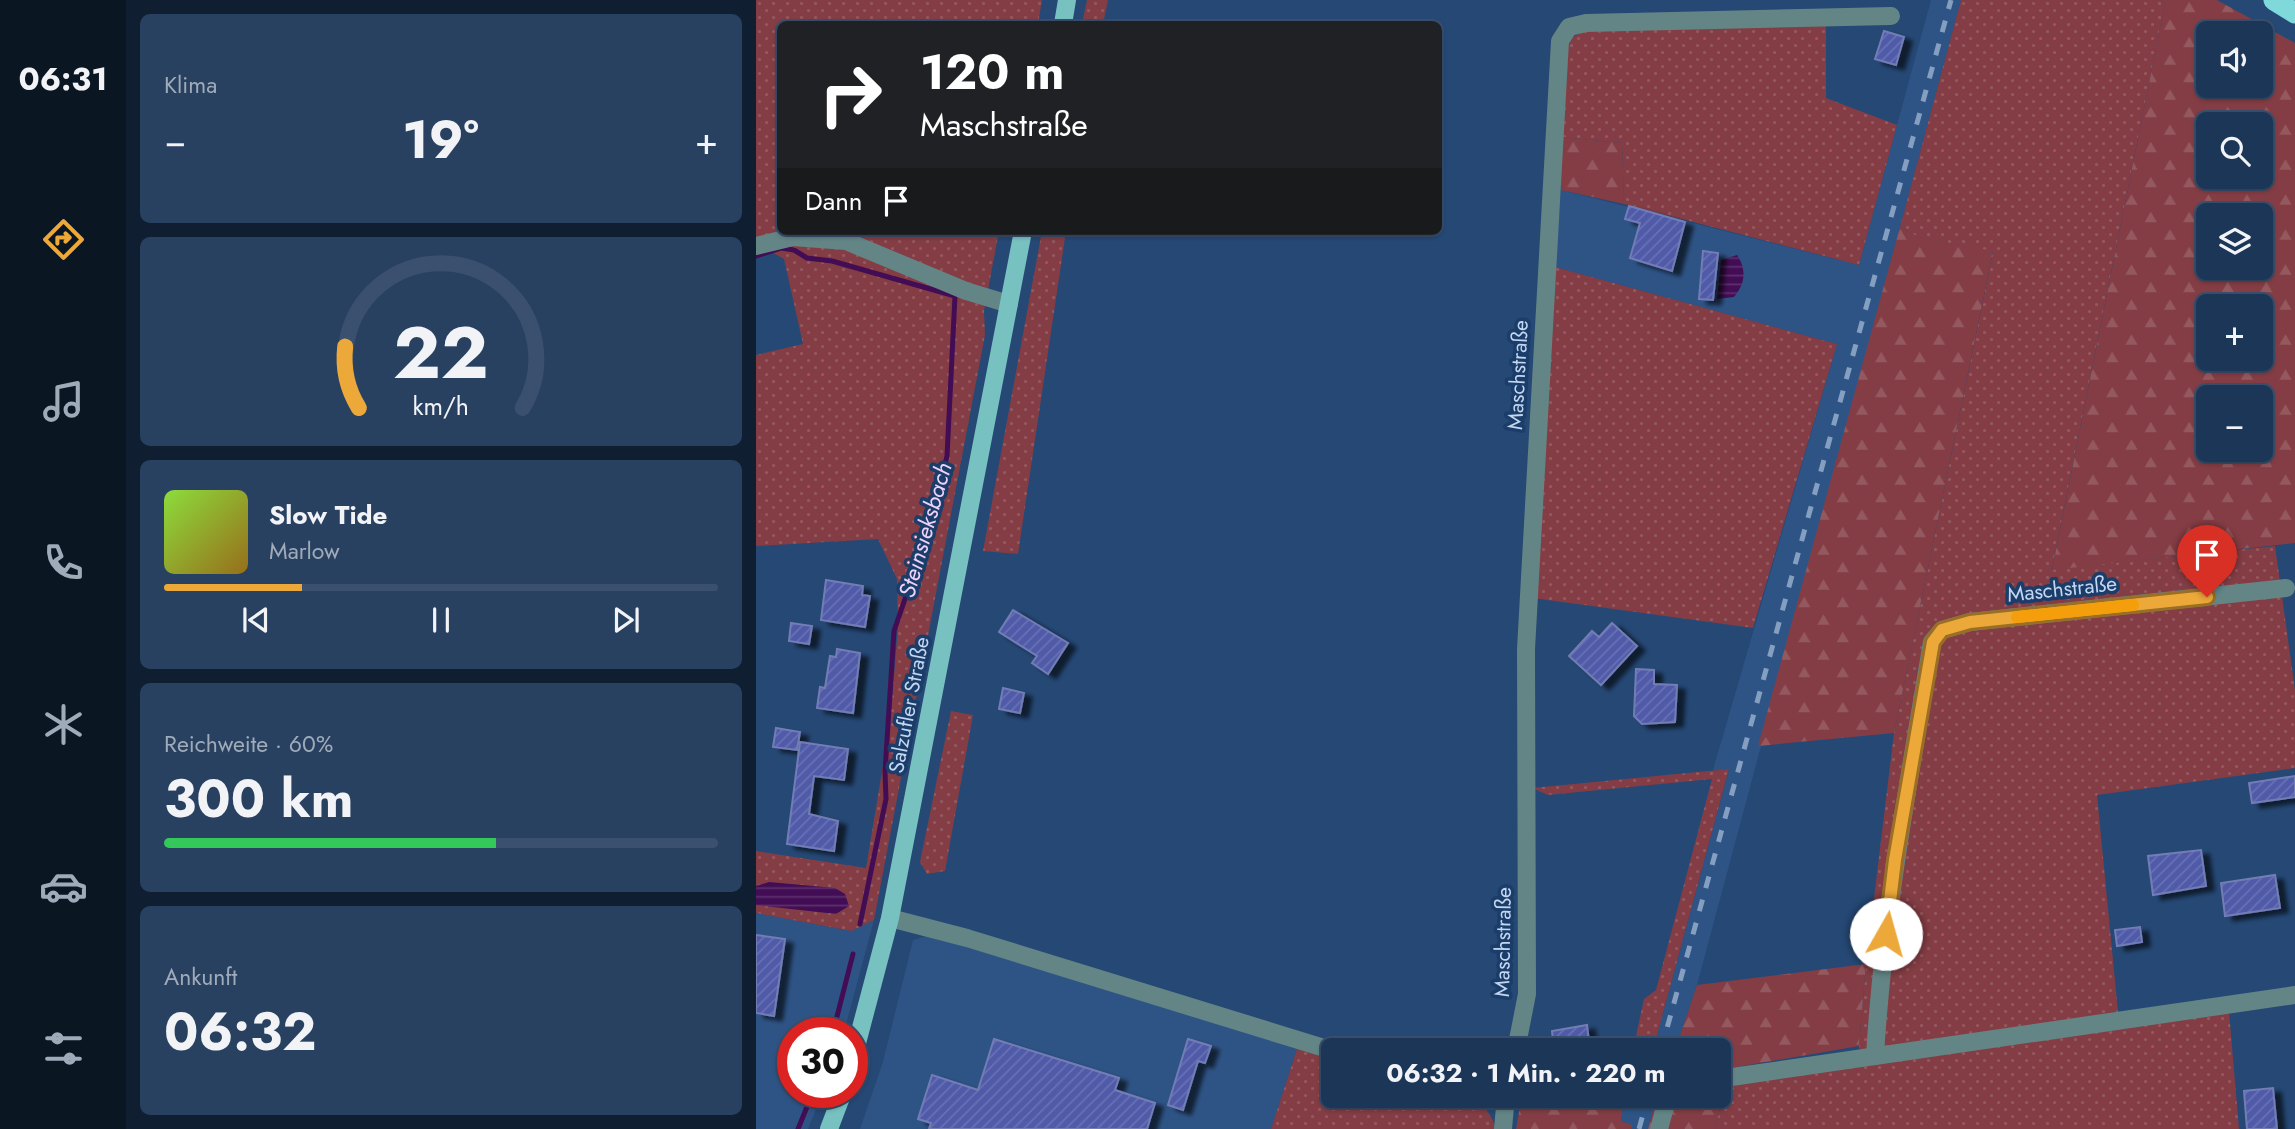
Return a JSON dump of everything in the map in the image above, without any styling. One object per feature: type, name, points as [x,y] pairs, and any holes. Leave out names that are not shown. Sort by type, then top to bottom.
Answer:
[{"type":"highway","points":[[2274,0],[2295,13]]},
{"type":"main road","points":[[1064,21],[1067,0]]},
{"type":"main road","name":"Salzufler Straße","points":[[864,1017],[890,918],[1022,235]]},
{"type":"main road","points":[[830,1129],[837,1108]]},
{"type":"street","name":"Maschstraße","points":[[1518,1038],[1527,994],[1526,649],[1560,41],[1569,27],[1586,23],[1891,16]]},
{"type":"street","points":[[756,246],[793,237],[846,241],[966,291],[1009,304]]},
{"type":"street","name":"Maschstraße","points":[[1875,1056],[1880,984],[1895,860],[1933,642],[1942,630],[1970,622],[2286,589]]},
{"type":"street","points":[[890,918],[967,938],[1321,1047]]},
{"type":"street","points":[[1731,1077],[2295,995]]},
{"type":"street","points":[[1503,1129],[1505,1108]]},
{"type":"street","points":[[1659,1129],[1665,1108]]},
{"type":"shaded area","points":[[1931,0],[1961,0],[1697,985],[1679,1038],[1656,1038],[1729,770],[1713,770],[1837,344],[1555,267],[1561,190],[1859,265]]},
{"type":"shaded area","points":[[1737,255],[1743,271],[1741,287],[1734,297],[1717,299],[1721,260]]},
{"type":"shaded area","points":[[769,882],[835,888],[845,894],[849,906],[836,914],[756,905],[756,886]]},
{"type":"shaded area","points":[[756,913],[851,931],[874,920],[848,1017],[777,1017],[777,1108],[817,1108],[808,1129],[756,1129]]},
{"type":"shaded area","points":[[927,936],[964,942],[1297,1049],[1271,1129],[860,1129],[883,1062],[913,940]]},
{"type":"shaded area","points":[[1623,1108],[1654,1108],[1648,1129],[1631,1129],[1631,1125],[1621,1121]]},
{"type":"green space","points":[[756,0],[1042,0],[1038,21],[777,21],[777,235],[998,235],[984,311],[985,335],[874,920],[851,931],[756,913],[756,851],[866,868],[890,723],[898,627],[897,579],[878,539],[756,546],[756,355],[803,344],[784,259],[756,243]]},
{"type":"green space","points":[[1087,0],[1108,0],[1104,21],[1083,21]]},
{"type":"green space","points":[[1961,0],[2161,0],[2165,3],[2052,569],[2275,546],[2295,690],[2295,768],[2097,795],[2118,1012],[2228,999],[2239,1129],[1715,1129],[1720,1108],[1731,1108],[1731,1083],[1864,1064],[1859,1046],[1866,964],[1894,733],[1993,252],[1918,237],[1900,227]]},
{"type":"green space","points":[[2161,0],[2217,0],[2255,21],[2196,21],[2196,98],[2273,98],[2273,31],[2295,43],[2295,543],[2052,570],[2165,3]]},
{"type":"green space","points":[[1826,22],[1826,98],[1897,125],[1859,265],[1624,204],[1622,143],[1561,137],[1566,48],[1573,37],[1587,29]]},
{"type":"green space","points":[[1561,137],[1622,143],[1624,204],[1561,190]]},
{"type":"green space","points":[[1900,227],[1918,237],[1993,251],[1894,733],[1758,746]]},
{"type":"green space","points":[[1041,235],[1065,235],[1018,554],[983,551]]},
{"type":"green space","points":[[1555,267],[1837,344],[1753,628],[1533,598]]},
{"type":"green space","points":[[951,711],[973,715],[945,871],[927,874],[920,862]]},
{"type":"green space","points":[[1729,769],[1656,1038],[1636,1038],[1644,999],[1656,990],[1712,779],[1548,795],[1532,788]]},
{"type":"green space","points":[[1866,964],[1859,1046],[1731,1068],[1731,1038],[1679,1038],[1697,985]]},
{"type":"green space","points":[[1297,1049],[1321,1056],[1321,1108],[1484,1108],[1496,1129],[1271,1129]]},
{"type":"green space","points":[[1520,1108],[1623,1108],[1621,1121],[1632,1125],[1631,1129],[1516,1129]]},
{"type":"green space","points":[[1654,1108],[1720,1108],[1715,1129],[1648,1129]]},
{"type":"building","points":[[1884,31],[1904,37],[1896,65],[1875,59]]},
{"type":"building","points":[[1629,206],[1685,222],[1672,271],[1630,258],[1640,223],[1625,219]]},
{"type":"building","points":[[1703,251],[1718,253],[1713,300],[1699,299]]},
{"type":"building","points":[[826,580],[863,586],[862,595],[870,596],[865,627],[821,620]]},
{"type":"building","points":[[1013,610],[1068,643],[1048,674],[1032,663],[1037,656],[999,632]]},
{"type":"building","points":[[791,623],[812,626],[809,644],[789,641]]},
{"type":"building","points":[[1612,623],[1637,646],[1601,685],[1569,656],[1592,631],[1599,637]]},
{"type":"building","points":[[837,649],[860,653],[853,713],[817,708],[820,687],[825,688],[830,656],[836,657]]},
{"type":"building","points":[[1636,669],[1654,670],[1654,684],[1677,685],[1675,722],[1642,724],[1634,716]]},
{"type":"building","points":[[1003,688],[1024,693],[1020,713],[999,709]]},
{"type":"building","points":[[776,728],[800,732],[797,750],[773,747]]},
{"type":"building","points":[[800,742],[848,749],[844,780],[814,776],[809,814],[838,821],[834,851],[787,844]]},
{"type":"building","points":[[2295,776],[2295,797],[2252,803],[2249,783]]},
{"type":"building","points":[[2201,850],[2206,886],[2153,895],[2148,856]]},
{"type":"building","points":[[2275,875],[2280,908],[2225,916],[2221,883]]},
{"type":"building","points":[[2140,927],[2142,942],[2117,946],[2115,930]]},
{"type":"building","points":[[756,935],[785,939],[774,1016],[756,1013]]},
{"type":"building","points":[[1587,1025],[1589,1038],[1553,1038],[1552,1031]]},
{"type":"building","points":[[994,1039],[1119,1078],[1115,1090],[1155,1103],[1147,1129],[929,1129],[931,1123],[918,1119],[932,1075],[978,1090]]},
{"type":"building","points":[[1188,1039],[1211,1046],[1205,1063],[1198,1061],[1183,1110],[1168,1105]]},
{"type":"building","points":[[2273,1088],[2277,1129],[2247,1129],[2244,1091]]},
{"type":"waterway","name":"Steinsieksbach","points":[[756,256],[781,248],[794,250],[807,258],[832,261],[955,296],[947,456],[931,523],[894,631],[885,772],[886,799],[860,924]]},
{"type":"waterway","name":"Steinsieksbach","points":[[837,1017],[853,954]]},
{"type":"waterway","name":"Steinsieksbach","points":[[798,1129],[807,1108]]},
{"type":"railway","points":[[1664,1038],[1951,0]]},
{"type":"railway","points":[[1639,1129],[1645,1108]]},
{"type":"slow traffic","points":[[2017,617],[2133,605]]},
{"type":"route","points":[[1886,934],[1895,860],[1933,642],[1942,630],[1970,622],[2207,597]]}]
